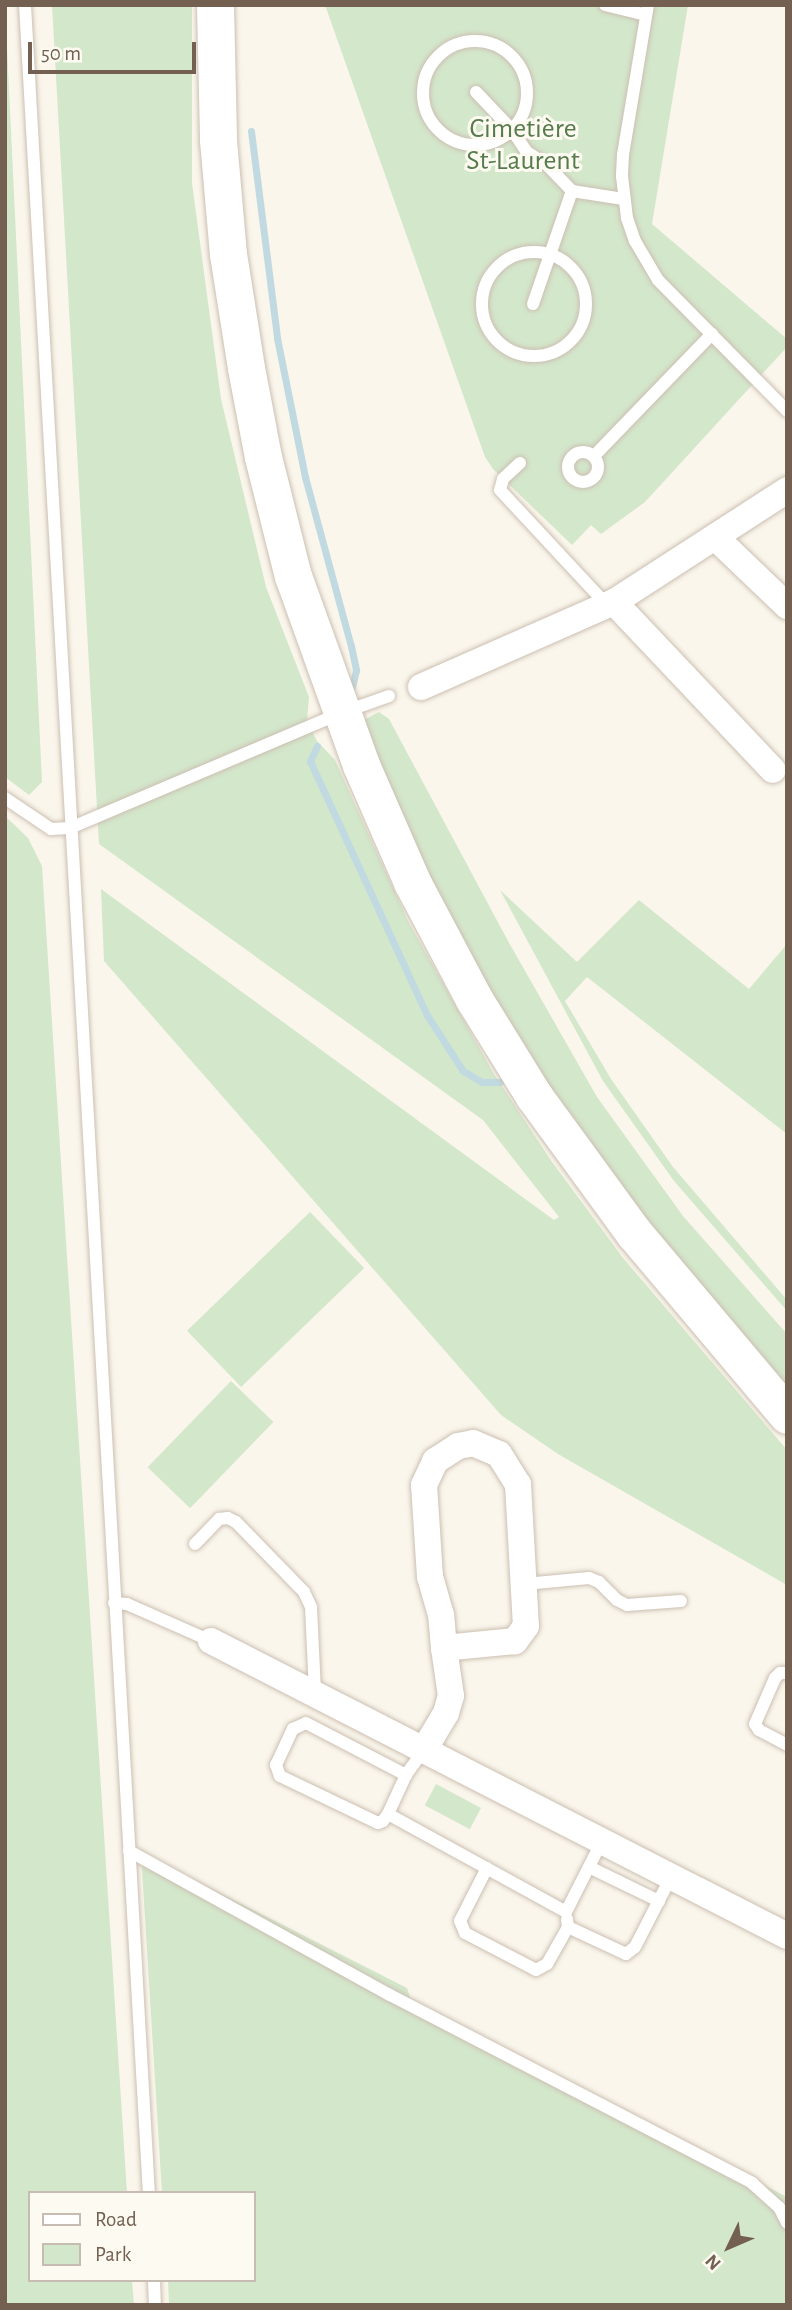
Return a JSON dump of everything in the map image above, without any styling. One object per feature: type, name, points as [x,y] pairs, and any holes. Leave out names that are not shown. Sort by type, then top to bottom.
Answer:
[{"type":"street","points":[[215,5],[219,153],[228,254],[246,368],[263,457],[293,576],[341,713],[412,882],[474,999],[534,1096],[634,1233],[787,1415]]},
{"type":"street","points":[[421,687],[611,604],[787,490]]},
{"type":"street","points":[[721,533],[787,584]]},
{"type":"street","points":[[721,533],[787,606]]},
{"type":"street","points":[[611,604],[773,770]]},
{"type":"street","points":[[424,1750],[446,1713],[451,1696],[444,1648],[441,1615],[430,1577],[424,1485],[435,1461],[458,1446],[473,1443],[499,1454],[518,1484],[526,1626],[515,1641],[444,1648]]},
{"type":"street","points":[[211,1641],[787,1936]]},
{"type":"lane","points":[[25,5],[149,2191]]},
{"type":"lane","points":[[606,5],[647,10],[623,155],[623,199],[635,241],[658,280],[787,411]]},
{"type":"lane","points":[[465,42],[493,45],[511,55],[521,69],[526,100],[522,116],[512,130],[499,139],[468,145],[439,131],[424,102],[423,86],[437,57],[465,42]]},
{"type":"lane","points":[[476,92],[512,130],[527,152],[547,165],[572,191],[623,199]]},
{"type":"lane","points":[[533,304],[572,191]]},
{"type":"lane","points":[[535,252],[550,254],[576,273],[583,287],[584,318],[578,333],[560,349],[538,357],[522,356],[496,340],[484,320],[482,297],[486,283],[506,260],[535,252]]},
{"type":"lane","points":[[594,456],[712,334]]},
{"type":"lane","points":[[520,463],[503,479],[500,490],[611,604]]},
{"type":"lane","points":[[5,798],[51,829],[70,828],[341,713],[389,696]]},
{"type":"lane","points":[[195,1544],[219,1519],[228,1518],[236,1522],[304,1592],[311,1607],[315,1693]]},
{"type":"lane","points":[[525,1584],[589,1578],[627,1605],[681,1601]]},
{"type":"lane","points":[[114,1603],[127,1604],[211,1641]]},
{"type":"lane","points":[[787,1673],[780,1673],[775,1678],[755,1724],[759,1730],[787,1745]]},
{"type":"lane","points":[[406,1775],[306,1723],[293,1729],[276,1765],[280,1776],[378,1823],[388,1814],[406,1775],[424,1750]]},
{"type":"lane","points":[[388,1814],[566,1912]]},
{"type":"lane","points":[[487,1868],[460,1920],[465,1933],[537,1970],[547,1964],[568,1927],[566,1912],[603,1841]]},
{"type":"lane","points":[[129,1851],[390,1995],[752,2183],[779,2207],[787,2223]]},
{"type":"lane","points":[[589,1867],[659,1901]]},
{"type":"lane","points":[[568,1927],[626,1954],[635,1947],[671,1877]]},
{"type":"lane","points":[[153,2282],[155,2305]]},
{"type":"green space","points":[[5,5],[42,782],[29,795],[5,777]]},
{"type":"green space","points":[[52,5],[192,5],[192,183],[221,399],[266,587],[309,697],[307,722],[317,741],[335,760],[408,921],[494,1074],[552,1162],[623,1258],[787,1450],[787,1585],[558,1454],[501,1415],[104,961],[101,889],[554,1220],[559,1217],[483,1120],[99,844]]},
{"type":"green space","name":"Cimetière St-Laurent","points":[[325,5],[688,5],[652,224],[787,339],[787,347],[645,502],[601,534],[591,525],[572,545],[493,469],[485,457]]},
{"type":"green space","points":[[379,712],[389,719],[508,941],[597,1097],[683,1216],[787,1334],[787,1390],[686,1274],[538,1075],[485,986],[416,853],[360,722]]},
{"type":"green space","points":[[5,816],[28,838],[42,866],[127,2191],[28,2191],[28,2282],[132,2282],[134,2305],[5,2305]]},
{"type":"green space","points":[[500,890],[577,962],[639,900],[749,989],[787,944],[787,1134],[587,977],[565,1001],[611,1079],[673,1167],[787,1300],[787,1311],[674,1181],[603,1081]]},
{"type":"green space","points":[[310,1212],[364,1268],[241,1387],[187,1331]]},
{"type":"green space","points":[[231,1381],[273,1422],[190,1508],[148,1467]]},
{"type":"green space","points":[[436,1784],[481,1808],[470,1829],[425,1805]]},
{"type":"green space","points":[[141,1853],[407,1988],[411,2000],[787,2197],[787,2305],[169,2305],[168,2282],[256,2282],[256,2191],[162,2191]]},
{"type":"waterway","points":[[251,131],[277,338],[305,477],[351,646],[356,670],[352,687]]},
{"type":"waterway","points":[[317,746],[310,761],[427,1015],[463,1071],[482,1082],[500,1082]]}]
